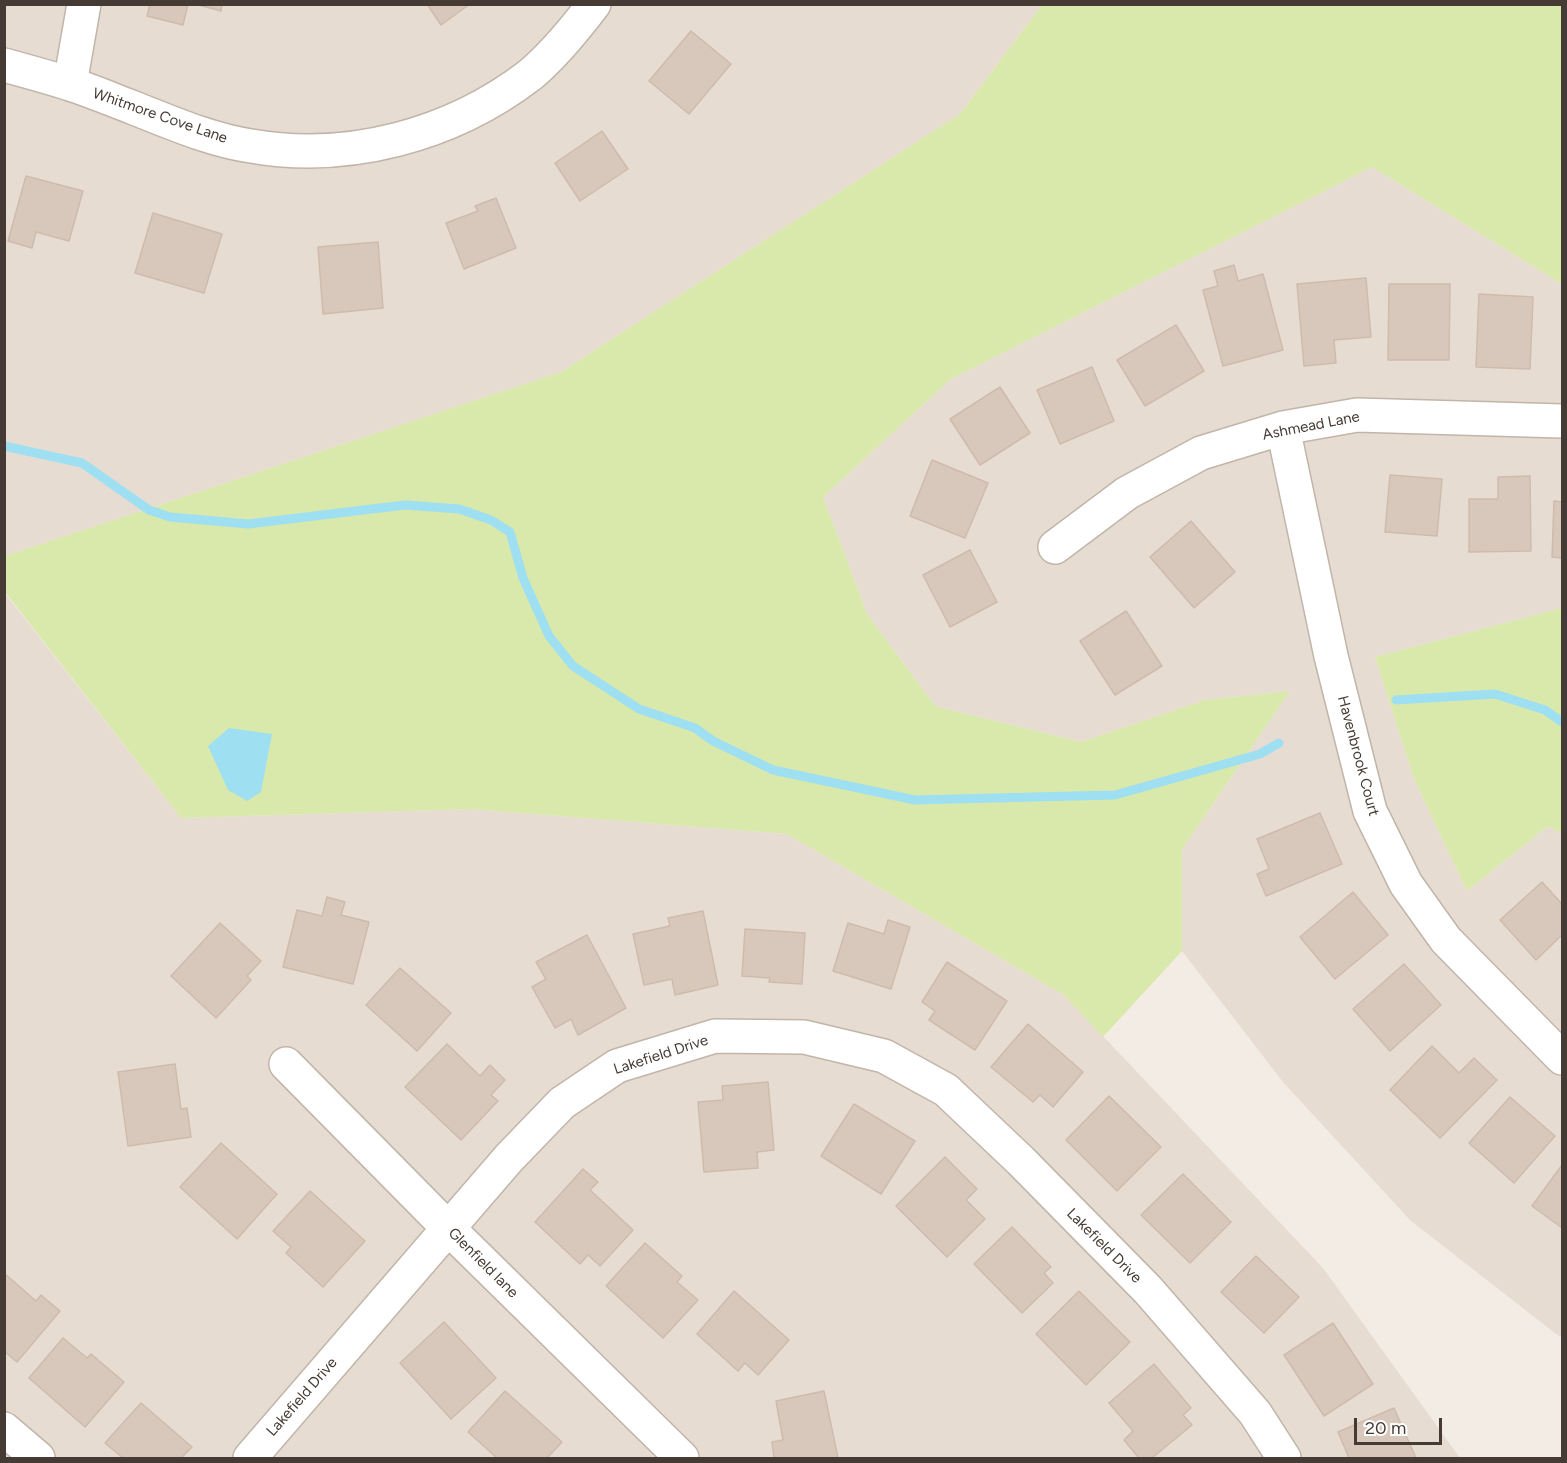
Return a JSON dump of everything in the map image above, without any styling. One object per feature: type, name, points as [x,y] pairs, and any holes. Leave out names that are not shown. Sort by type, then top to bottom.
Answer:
[{"type":"street","points":[[70,84],[84,4]]},
{"type":"street","name":"Whitmore Cove Lane","points":[[4,65],[70,84],[198,132],[249,146],[289,151],[345,149],[398,140],[449,123],[498,97],[531,74],[569,36],[594,4]]},
{"type":"street","name":"Ashmead Lane","points":[[1055,547],[1127,493],[1201,453],[1283,428],[1357,415],[1563,421]]},
{"type":"street","name":"Havenbrook Court","points":[[1283,428],[1331,656],[1370,811],[1406,884],[1446,940],[1563,1058]]},
{"type":"street","name":"Lakefield Drive","points":[[249,1458],[508,1158],[562,1103],[616,1066],[716,1036],[804,1037],[884,1056],[946,1090],[1029,1169],[1148,1290],[1255,1413],[1284,1458]]},
{"type":"street","name":"Glenfield lane","points":[[286,1064],[448,1228],[682,1458]]},
{"type":"street","points":[[4,1429],[38,1458]]},
{"type":"shaded area","points":[[4,5],[1042,5],[960,114],[561,372],[5,556]]},
{"type":"shaded area","points":[[1372,167],[1562,284],[1562,608],[1375,657],[1414,779],[1467,891],[1548,826],[1562,834],[1562,1337],[1410,1220],[1283,1082],[1182,951],[1182,849],[1290,691],[1205,700],[1081,742],[935,706],[867,614],[823,497],[951,379]]},
{"type":"shaded area","points":[[4,592],[181,818],[471,809],[787,834],[1064,995],[1323,1268],[1460,1458],[5,1458]]},
{"type":"green space","points":[[1042,5],[1562,5],[1562,284],[1372,167],[951,379],[823,497],[867,614],[935,706],[1081,742],[1205,700],[1290,691],[1182,849],[1182,951],[1103,1037],[1064,995],[787,834],[471,809],[181,818],[5,592],[5,556],[561,372],[960,114]]},
{"type":"green space","points":[[1562,608],[1562,834],[1548,826],[1467,891],[1414,779],[1375,657]]},
{"type":"water","points":[[229,728],[272,734],[261,792],[247,801],[228,790],[208,746]]},
{"type":"building","points":[[150,4],[188,4],[183,25],[147,16]]},
{"type":"building","points":[[195,4],[222,4],[221,11]]},
{"type":"building","points":[[427,4],[470,4],[441,25]]},
{"type":"building","points":[[691,31],[731,64],[689,114],[649,81]]},
{"type":"building","points":[[602,131],[628,169],[580,201],[555,163]]},
{"type":"building","points":[[26,176],[83,191],[69,241],[36,232],[32,248],[8,241]]},
{"type":"building","points":[[496,198],[516,248],[464,269],[446,223],[478,211],[475,206]]},
{"type":"building","points":[[153,213],[222,234],[204,293],[135,273]]},
{"type":"building","points":[[378,242],[383,308],[323,314],[318,247]]},
{"type":"building","points":[[1234,265],[1238,281],[1263,274],[1283,350],[1223,366],[1203,290],[1218,286],[1214,271]]},
{"type":"building","points":[[1366,278],[1371,337],[1334,340],[1336,363],[1304,366],[1297,284]]},
{"type":"building","points":[[1389,284],[1450,284],[1449,360],[1388,360]]},
{"type":"building","points":[[1479,294],[1533,297],[1530,369],[1476,367]]},
{"type":"building","points":[[1176,325],[1204,371],[1145,406],[1117,360]]},
{"type":"building","points":[[1092,367],[1114,421],[1060,444],[1037,390]]},
{"type":"building","points":[[1000,387],[1030,433],[980,465],[950,419]]},
{"type":"building","points":[[932,460],[988,483],[965,538],[910,516]]},
{"type":"building","points":[[1390,475],[1442,479],[1437,536],[1385,532]]},
{"type":"building","points":[[1530,476],[1531,551],[1469,552],[1469,499],[1498,499],[1498,477]]},
{"type":"building","points":[[1554,501],[1562,502],[1562,558],[1552,557]]},
{"type":"building","points":[[1191,521],[1235,572],[1194,608],[1150,557]]},
{"type":"building","points":[[970,550],[997,602],[950,627],[923,575]]},
{"type":"building","points":[[1126,611],[1162,666],[1115,695],[1080,641]]},
{"type":"building","points":[[1320,813],[1342,864],[1266,896],[1257,874],[1269,869],[1257,839]]},
{"type":"building","points":[[1542,882],[1562,904],[1562,935],[1536,960],[1500,920]]},
{"type":"building","points":[[1353,892],[1388,935],[1335,979],[1300,937]]},
{"type":"building","points":[[327,897],[345,902],[341,915],[369,922],[353,984],[283,967],[297,910],[322,916]]},
{"type":"building","points":[[703,911],[718,985],[675,995],[672,979],[644,985],[633,934],[670,926],[668,918]]},
{"type":"building","points":[[888,920],[910,927],[891,989],[833,971],[848,923],[884,934]]},
{"type":"building","points":[[220,923],[261,961],[247,976],[251,980],[216,1018],[171,976]]},
{"type":"building","points":[[745,929],[805,933],[802,984],[769,982],[770,978],[742,976]]},
{"type":"building","points":[[587,935],[626,1008],[578,1035],[571,1019],[555,1028],[532,987],[546,979],[536,962]]},
{"type":"building","points":[[947,962],[1007,1001],[975,1050],[929,1020],[935,1011],[922,1002]]},
{"type":"building","points":[[1404,964],[1441,1005],[1390,1051],[1353,1009]]},
{"type":"building","points":[[400,968],[451,1013],[417,1051],[366,1005]]},
{"type":"building","points":[[1028,1024],[1083,1072],[1053,1107],[1040,1095],[1033,1102],[991,1067]]},
{"type":"building","points":[[447,1044],[480,1076],[490,1065],[505,1080],[491,1095],[498,1101],[461,1140],[405,1087]]},
{"type":"building","points":[[1432,1046],[1459,1073],[1474,1058],[1497,1080],[1440,1138],[1390,1090]]},
{"type":"building","points":[[175,1064],[181,1109],[187,1108],[191,1137],[128,1146],[118,1072]]},
{"type":"building","points":[[768,1082],[774,1150],[757,1152],[758,1168],[704,1172],[698,1102],[723,1100],[722,1086]]},
{"type":"building","points":[[1109,1096],[1161,1147],[1117,1191],[1066,1140]]},
{"type":"building","points":[[1510,1097],[1555,1136],[1514,1183],[1469,1143]]},
{"type":"building","points":[[854,1104],[915,1141],[881,1194],[821,1156]]},
{"type":"building","points":[[221,1143],[277,1194],[237,1239],[180,1187]]},
{"type":"building","points":[[945,1157],[977,1189],[966,1200],[985,1219],[947,1257],[896,1206]]},
{"type":"building","points":[[1562,1165],[1562,1228],[1532,1206]]},
{"type":"building","points":[[583,1169],[598,1182],[590,1190],[633,1230],[600,1266],[588,1255],[580,1264],[535,1222]]},
{"type":"building","points":[[1183,1174],[1231,1222],[1190,1263],[1141,1215]]},
{"type":"building","points":[[310,1191],[365,1241],[323,1287],[286,1253],[291,1247],[273,1231]]},
{"type":"building","points":[[1012,1227],[1051,1267],[1044,1273],[1053,1283],[1022,1313],[974,1264]]},
{"type":"building","points":[[645,1243],[682,1276],[677,1282],[698,1300],[663,1338],[606,1286]]},
{"type":"building","points":[[1256,1256],[1299,1297],[1264,1333],[1221,1292]]},
{"type":"building","points":[[4,1273],[36,1301],[41,1295],[60,1311],[17,1362],[4,1351]]},
{"type":"building","points":[[734,1291],[789,1340],[758,1375],[745,1363],[738,1371],[697,1334]]},
{"type":"building","points":[[1079,1291],[1130,1342],[1086,1385],[1036,1334]]},
{"type":"building","points":[[444,1322],[496,1378],[451,1419],[400,1363]]},
{"type":"building","points":[[1333,1323],[1373,1384],[1324,1416],[1284,1355]]},
{"type":"building","points":[[63,1338],[87,1358],[91,1354],[124,1382],[85,1427],[29,1378]]},
{"type":"building","points":[[1154,1364],[1191,1408],[1183,1415],[1192,1425],[1152,1458],[1139,1458],[1124,1440],[1133,1431],[1109,1403]]},
{"type":"building","points":[[505,1391],[562,1442],[547,1458],[497,1458],[468,1432]]},
{"type":"building","points":[[824,1391],[838,1458],[774,1458],[772,1442],[783,1440],[776,1401]]},
{"type":"building","points":[[141,1403],[192,1447],[181,1458],[123,1458],[105,1443]]},
{"type":"building","points":[[1394,1408],[1416,1458],[1349,1458],[1338,1432]]},
{"type":"waterway","points":[[4,446],[82,463],[149,510],[170,517],[248,524],[405,505],[459,509],[491,520],[510,532],[523,578],[549,636],[573,666],[639,709],[695,728],[713,741],[773,770],[915,800],[1115,795],[1260,754],[1279,743]]},
{"type":"waterway","points":[[1396,700],[1495,694],[1545,710],[1562,722]]}]
